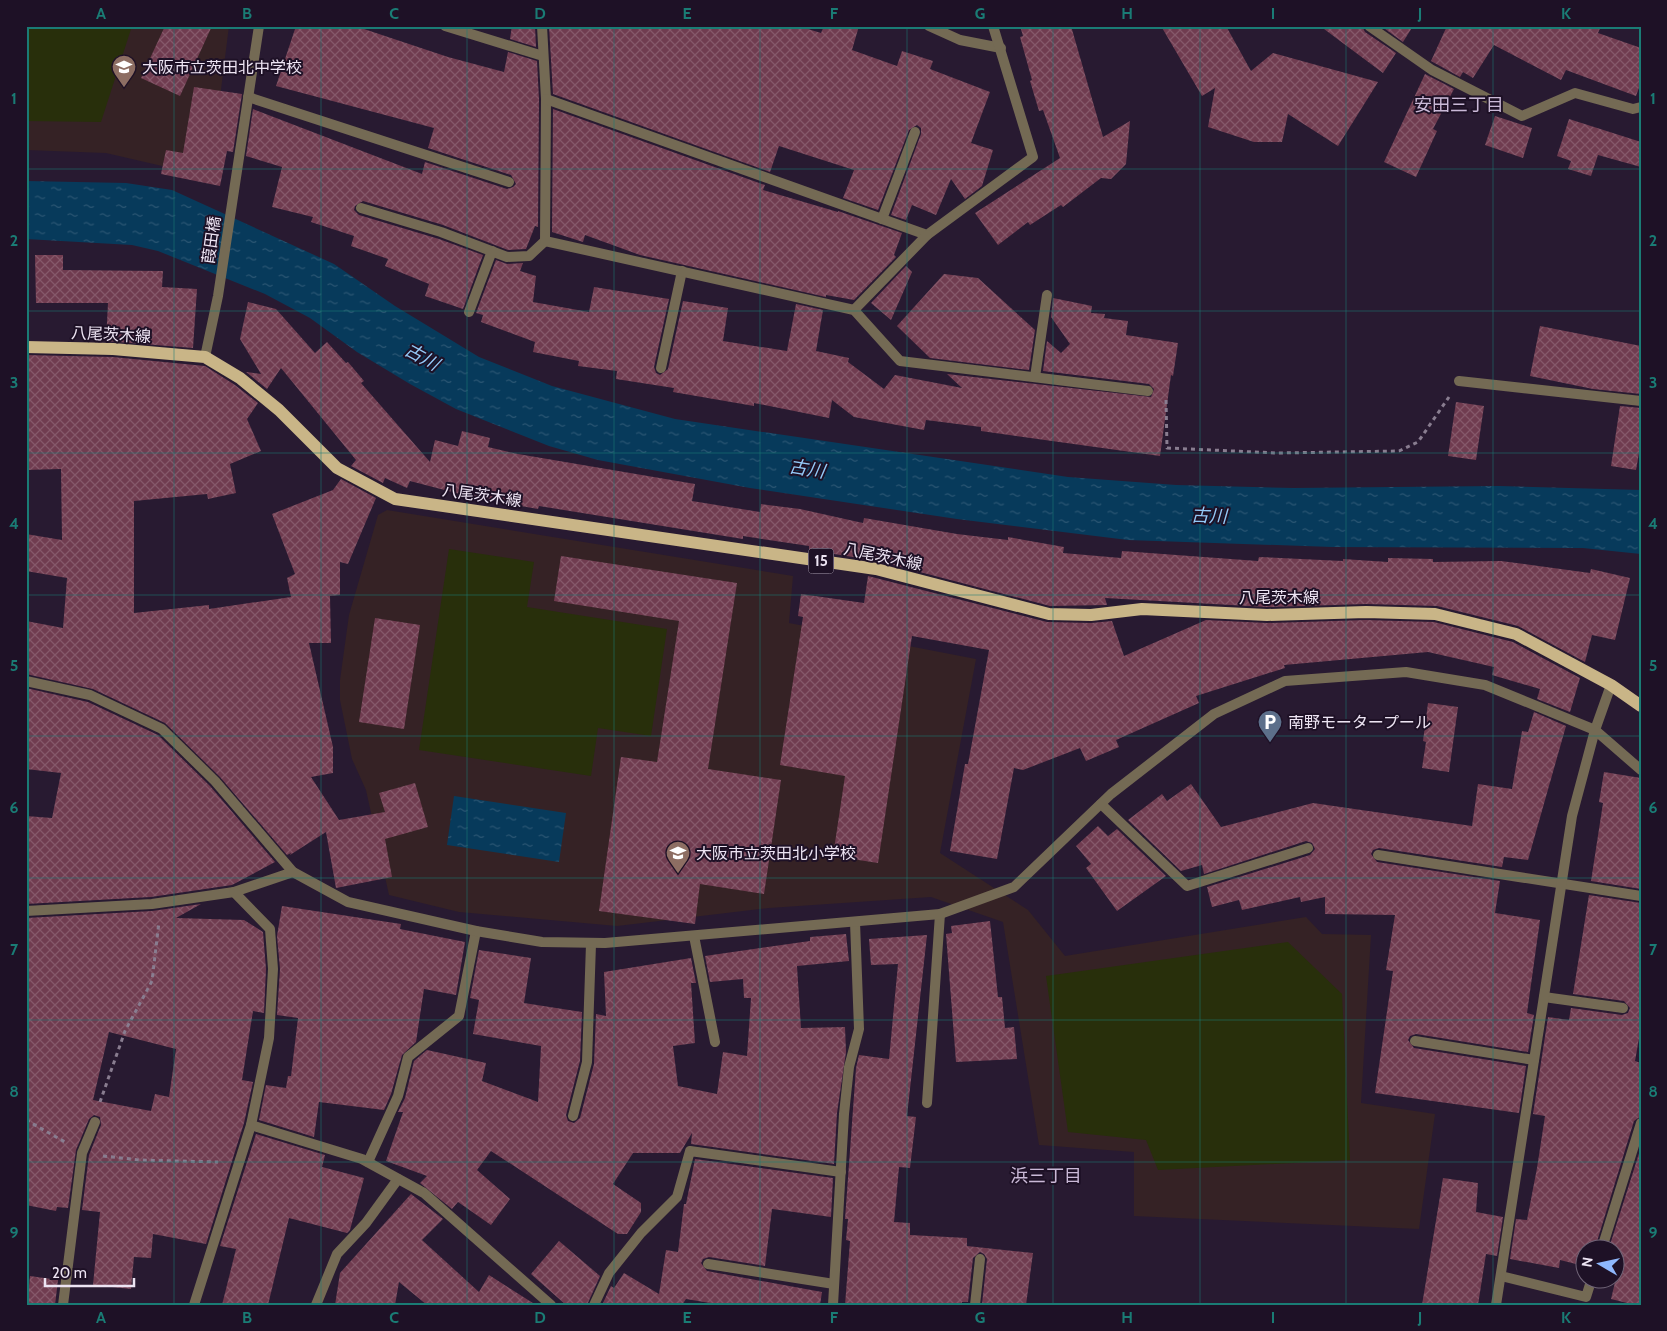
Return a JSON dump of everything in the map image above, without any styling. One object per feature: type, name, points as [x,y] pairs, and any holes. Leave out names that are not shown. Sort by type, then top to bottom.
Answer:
[{"type":"main road","name":"八尾茨木線","points":[[26,347],[113,348],[205,357],[240,378],[279,410],[338,468],[395,499],[876,569],[1049,614],[1091,615],[1142,609],[1267,615],[1366,612],[1435,614],[1516,634],[1611,685],[1641,706]]},
{"type":"street","name":"葭田橋","points":[[205,357],[218,296],[259,26]]},
{"type":"street","points":[[445,26],[543,56]]},
{"type":"street","points":[[361,208],[441,232],[507,257],[530,256],[545,241],[546,99],[542,26]]},
{"type":"street","points":[[929,26],[960,40],[1001,48]]},
{"type":"street","points":[[854,310],[927,235],[1033,157],[993,26]]},
{"type":"street","points":[[1369,26],[1432,70],[1522,116],[1575,93],[1633,109],[1641,107]]},
{"type":"street","points":[[248,97],[509,182]]},
{"type":"street","points":[[546,99],[927,235]]},
{"type":"street","points":[[882,219],[915,132]]},
{"type":"street","points":[[545,241],[854,310],[900,361],[1148,391]]},
{"type":"street","points":[[469,312],[492,251]]},
{"type":"street","points":[[662,368],[682,272]]},
{"type":"street","points":[[1035,377],[1047,295]]},
{"type":"street","points":[[1459,381],[1641,401]]},
{"type":"street","points":[[26,681],[90,695],[162,729],[215,780],[293,872],[348,902],[476,931],[542,942],[591,944],[940,914],[1014,887],[1101,804],[1214,714],[1285,681],[1406,672],[1485,685],[1595,730],[1641,770]]},
{"type":"street","points":[[1496,1305],[1572,816],[1595,730],[1611,685]]},
{"type":"street","points":[[1101,804],[1187,886],[1308,848]]},
{"type":"street","points":[[1378,855],[1641,896]]},
{"type":"street","points":[[26,911],[162,902],[234,892],[293,872]]},
{"type":"street","points":[[194,1305],[251,1125],[269,1038],[273,969],[270,929],[234,892]]},
{"type":"street","points":[[927,1104],[940,914]]},
{"type":"street","points":[[833,1305],[849,1067],[859,1029],[855,922]]},
{"type":"street","points":[[368,1162],[398,1096],[408,1057],[459,1016],[476,931]]},
{"type":"street","points":[[694,936],[715,1042]]},
{"type":"street","points":[[573,1116],[587,1062],[591,944]]},
{"type":"street","points":[[1544,997],[1623,1008]]},
{"type":"street","points":[[1415,1041],[1534,1060]]},
{"type":"street","points":[[63,1305],[82,1153],[95,1122]]},
{"type":"street","points":[[1605,1238],[1641,1123]]},
{"type":"street","points":[[251,1125],[368,1162],[424,1193],[551,1305]]},
{"type":"street","points":[[594,1305],[609,1273],[641,1233],[677,1197],[690,1151],[841,1172]]},
{"type":"street","points":[[316,1305],[337,1254],[366,1223],[398,1179]]},
{"type":"street","points":[[975,1305],[980,1259]]},
{"type":"street","points":[[708,1264],[834,1284]]},
{"type":"street","points":[[1501,1276],[1586,1297],[1589,1288]]},
{"type":"path","points":[[1148,391],[1165,392],[1167,448],[1277,453],[1400,450],[1418,442],[1459,381]]},
{"type":"path","points":[[95,1122],[125,1031],[152,981],[162,902]]},
{"type":"path","points":[[26,1120],[52,1133],[82,1153],[140,1160],[238,1164]]},
{"type":"shaded area","name":"大阪市立茨田北中学校","points":[[26,26],[229,26],[210,177],[106,153],[26,150]]},
{"type":"shaded area","name":"大阪市立茨田北小学校","points":[[387,510],[793,576],[789,623],[976,659],[940,853],[1028,910],[1065,956],[1306,917],[1322,934],[1371,935],[1361,1103],[1435,1114],[1419,1229],[1134,1216],[1134,1152],[1039,1145],[1003,922],[931,897],[769,908],[617,926],[459,912],[389,895],[366,790],[352,759],[340,700],[340,680],[349,615],[378,515]]},
{"type":"green space","points":[[26,26],[132,26],[101,122],[26,121]]},
{"type":"green space","points":[[449,549],[534,562],[527,607],[667,629],[651,736],[598,728],[591,776],[419,750]]},
{"type":"green space","points":[[1288,942],[1342,994],[1350,1160],[1158,1170],[1146,1140],[1068,1132],[1046,976]]},
{"type":"water","name":"古川","points":[[26,181],[126,183],[172,190],[334,264],[395,306],[479,357],[552,386],[675,419],[1068,477],[1176,485],[1293,488],[1499,486],[1641,490],[1641,554],[1583,548],[1332,547],[1128,540],[957,519],[750,488],[598,460],[549,446],[456,409],[357,352],[310,318],[265,294],[158,251],[132,245],[26,239]]},
{"type":"water","points":[[454,796],[566,813],[559,862],[447,845]]},
{"type":"building","points":[[165,26],[212,26],[180,96],[141,78]]},
{"type":"building","points":[[296,26],[355,26],[448,57],[504,72],[508,52],[537,61],[539,99],[538,227],[535,226],[526,249],[508,250],[443,225],[363,201],[355,206],[354,210],[359,215],[439,239],[483,255],[463,309],[425,296],[429,284],[385,266],[388,259],[351,246],[354,236],[311,222],[313,217],[272,207],[282,167],[246,156],[253,109],[422,174],[425,162],[507,189],[516,184],[511,175],[428,148],[434,128],[276,86]]},
{"type":"building","points":[[512,26],[535,26],[536,47],[510,39]]},
{"type":"building","points":[[549,26],[798,26],[821,33],[824,26],[859,26],[852,50],[897,66],[902,51],[933,61],[930,69],[990,92],[971,143],[993,150],[982,186],[965,199],[951,179],[936,215],[912,205],[906,220],[891,215],[921,134],[921,128],[917,125],[909,130],[878,210],[843,198],[854,170],[779,146],[770,172],[553,94]]},
{"type":"building","points":[[1020,26],[1071,26],[1103,137],[1130,121],[1126,164],[1111,179],[1101,178],[1063,207],[1061,205],[1030,225],[1028,222],[998,245],[975,213],[1060,158],[1043,110],[1039,111],[1020,37],[1023,36]]},
{"type":"building","points":[[1161,26],[1226,26],[1251,71],[1273,53],[1378,82],[1338,146],[1288,114],[1282,142],[1254,142],[1208,127],[1215,88],[1202,96]]},
{"type":"building","points":[[1320,26],[1362,26],[1365,32],[1396,53],[1383,73]]},
{"type":"building","points":[[1381,26],[1413,26],[1403,42]]},
{"type":"building","points":[[1447,26],[1601,26],[1598,33],[1641,48],[1641,82],[1636,96],[1566,70],[1561,80],[1494,45],[1473,78],[1463,72],[1460,77],[1431,61]]},
{"type":"building","points":[[1425,74],[1454,89],[1433,129],[1437,131],[1416,177],[1384,162]]},
{"type":"building","points":[[194,87],[242,94],[233,152],[227,151],[220,186],[161,174],[166,150],[183,153]]},
{"type":"building","points":[[553,109],[765,185],[763,190],[838,211],[902,233],[894,255],[896,257],[854,300],[826,295],[826,297],[640,255],[585,235],[583,242],[552,232]]},
{"type":"building","points":[[1495,116],[1532,128],[1523,158],[1485,145]]},
{"type":"building","points":[[1569,119],[1641,142],[1641,167],[1598,155],[1591,176],[1568,169],[1571,161],[1557,156]]},
{"type":"building","points":[[35,255],[63,255],[63,270],[163,271],[162,287],[197,289],[193,348],[106,341],[108,303],[36,303]]},
{"type":"building","points":[[496,260],[507,264],[523,263],[520,271],[536,276],[533,302],[589,312],[594,287],[669,299],[654,367],[656,373],[660,375],[668,369],[683,301],[728,308],[723,341],[787,351],[796,304],[823,310],[816,351],[849,358],[848,362],[884,389],[895,375],[962,388],[947,374],[1151,397],[1154,389],[1149,384],[1043,371],[1047,341],[1061,353],[1070,344],[1051,317],[1053,298],[1092,306],[1091,313],[1105,314],[1104,318],[1128,321],[1126,335],[1178,343],[1173,376],[1171,375],[1160,456],[981,431],[981,427],[926,420],[924,430],[854,417],[832,400],[829,418],[754,403],[754,406],[673,392],[674,388],[616,379],[617,371],[578,366],[579,361],[533,352],[535,342],[481,322],[483,315],[476,313]]},
{"type":"building","points":[[906,266],[912,272],[891,320],[871,303]]},
{"type":"building","points":[[944,274],[978,278],[1035,330],[1029,370],[930,358],[897,326]]},
{"type":"building","points":[[248,302],[276,309],[315,353],[327,342],[346,363],[348,362],[364,381],[361,383],[430,462],[435,440],[458,446],[462,431],[490,438],[488,447],[518,454],[695,484],[692,501],[760,512],[761,504],[800,509],[863,523],[864,518],[957,534],[1008,540],[1008,537],[1064,547],[1063,553],[1121,558],[1122,551],[1258,561],[1259,557],[1388,562],[1388,558],[1433,559],[1433,562],[1501,561],[1590,573],[1591,569],[1630,578],[1615,640],[1592,635],[1585,662],[1518,626],[1437,606],[1366,604],[1267,607],[1105,598],[1107,605],[1050,606],[878,561],[809,550],[809,546],[743,536],[743,539],[539,506],[538,509],[475,498],[410,481],[407,488],[385,478],[383,483],[351,466],[356,460],[281,368],[267,389],[246,372],[261,374],[240,339]]},
{"type":"building","points":[[1540,326],[1641,346],[1641,394],[1593,389],[1530,376]]},
{"type":"building","points":[[26,355],[113,357],[205,366],[235,385],[258,403],[247,419],[261,451],[230,464],[236,493],[208,499],[207,494],[134,501],[134,613],[209,605],[209,609],[291,597],[287,578],[295,574],[272,514],[333,490],[341,479],[376,498],[348,564],[340,562],[340,595],[330,596],[331,643],[309,643],[333,747],[333,773],[311,777],[339,820],[385,812],[379,793],[415,783],[428,827],[385,839],[392,877],[336,888],[326,832],[290,855],[291,853],[287,855],[220,777],[165,723],[93,689],[26,674],[26,621],[63,628],[67,578],[26,571],[26,534],[62,540],[61,469],[26,470]]},
{"type":"building","points":[[1456,402],[1484,406],[1476,460],[1448,456]]},
{"type":"building","points":[[1620,406],[1641,408],[1641,442],[1636,470],[1611,466]]},
{"type":"building","points":[[561,556],[737,583],[708,769],[781,780],[764,894],[700,884],[695,924],[599,911],[621,757],[657,762],[679,621],[554,601]]},
{"type":"building","points":[[868,576],[1047,622],[1091,623],[1112,621],[1124,656],[1206,620],[1267,623],[1366,620],[1434,622],[1513,642],[1580,678],[1570,712],[1537,699],[1540,689],[1492,675],[1494,667],[1428,652],[1284,665],[1285,668],[1196,696],[1199,703],[1116,740],[1119,747],[1086,761],[1080,748],[1023,770],[1014,768],[997,859],[950,851],[965,764],[968,764],[989,650],[912,636],[878,863],[833,856],[845,776],[780,765],[803,617],[798,616],[801,594],[864,603]]},
{"type":"building","points":[[375,618],[420,625],[404,729],[359,722]]},
{"type":"building","points":[[26,688],[88,702],[158,735],[210,786],[275,862],[232,885],[151,897],[26,904],[26,816],[52,818],[61,773],[26,769]]},
{"type":"building","points":[[1428,703],[1458,707],[1449,772],[1422,768],[1426,742],[1423,741]]},
{"type":"building","points":[[1534,712],[1566,726],[1528,860],[1504,857],[1502,867],[1379,848],[1373,850],[1371,854],[1377,862],[1500,881],[1495,913],[1540,920],[1527,1013],[1534,1015],[1528,1052],[1416,1034],[1410,1036],[1408,1040],[1414,1048],[1526,1066],[1519,1113],[1375,1093],[1393,971],[1386,970],[1395,915],[1325,914],[1325,897],[1301,902],[1300,897],[1242,910],[1239,900],[1212,907],[1207,887],[1310,855],[1315,849],[1312,843],[1306,841],[1204,874],[1202,865],[1181,871],[1128,820],[1162,794],[1167,801],[1191,784],[1221,827],[1313,803],[1472,826],[1478,784],[1512,789],[1522,731],[1528,732]]},
{"type":"building","points":[[1604,772],[1641,778],[1641,889],[1591,881],[1603,803],[1599,802]]},
{"type":"building","points":[[1098,826],[1108,836],[1117,829],[1166,876],[1117,911],[1086,868],[1091,864],[1076,846]]},
{"type":"building","points":[[1589,895],[1641,903],[1641,1027],[1635,1061],[1641,1063],[1641,1116],[1634,1121],[1598,1238],[1574,1238],[1574,1264],[1560,1260],[1559,1268],[1510,1259],[1516,1219],[1527,1220],[1537,1168],[1545,1116],[1533,1114],[1548,1017],[1569,1020],[1571,1008],[1622,1015],[1628,1013],[1630,1008],[1624,1001],[1573,994]]},
{"type":"building","points":[[201,904],[176,918],[244,920],[263,932],[266,969],[264,1013],[253,1011],[242,1080],[253,1082],[244,1123],[206,1244],[153,1234],[151,1258],[134,1257],[131,1289],[93,1285],[100,1212],[82,1210],[89,1155],[101,1125],[100,1117],[94,1115],[89,1119],[76,1150],[68,1208],[57,1207],[56,1211],[26,1205],[26,918],[152,911]],"holes":[[[109,1032],[176,1049],[169,1097],[155,1094],[151,1111],[93,1100]]]},
{"type":"building","points":[[282,906],[401,924],[400,929],[465,942],[456,995],[424,989],[416,1042],[402,1055],[391,1094],[384,1110],[319,1102],[314,1137],[259,1120],[266,1085],[286,1088],[288,1076],[291,1076],[298,1018],[277,1015],[280,969],[277,936]]},
{"type":"building","points":[[990,921],[998,997],[1002,997],[1005,1028],[1014,1027],[1017,1059],[956,1062],[946,934],[952,933],[951,926]]},
{"type":"building","points":[[846,934],[849,961],[797,966],[801,1028],[845,1027],[846,1052],[837,1113],[834,1164],[691,1144],[692,1133],[680,1153],[633,1153],[613,1184],[641,1203],[641,1212],[627,1234],[618,1234],[491,1151],[477,1170],[510,1199],[491,1225],[458,1202],[452,1209],[420,1183],[427,1176],[386,1161],[403,1112],[398,1112],[405,1098],[414,1061],[427,1050],[486,1063],[482,1081],[538,1102],[541,1046],[473,1034],[479,1000],[470,998],[479,950],[531,958],[524,1003],[582,1012],[580,1061],[566,1115],[568,1121],[574,1123],[580,1118],[594,1064],[596,1014],[606,1016],[604,972],[691,958],[696,983],[691,983],[695,1043],[673,1046],[678,1086],[717,1094],[723,1052],[747,1056],[751,998],[744,998],[743,979],[710,982],[705,956],[810,941],[810,937]]},
{"type":"building","points":[[927,935],[907,1116],[916,1117],[910,1168],[899,1167],[894,1222],[910,1223],[910,1235],[967,1238],[967,1246],[1033,1253],[1026,1305],[982,1304],[987,1259],[980,1252],[973,1258],[968,1302],[962,1302],[962,1305],[845,1305],[850,1241],[846,1240],[848,1219],[845,1219],[856,1068],[859,1055],[889,1059],[898,964],[871,965],[869,939]]},
{"type":"building","points":[[256,1134],[325,1155],[322,1167],[364,1178],[350,1230],[347,1233],[289,1218],[268,1305],[222,1305],[236,1249],[220,1246]]},
{"type":"building","points":[[1641,1147],[1641,1305],[1611,1299],[1614,1288],[1624,1288],[1624,1238],[1612,1238]]},
{"type":"building","points":[[695,1159],[833,1178],[831,1217],[772,1209],[765,1266],[709,1257],[703,1259],[701,1263],[707,1271],[822,1292],[820,1305],[722,1305],[686,1299],[682,1305],[602,1305],[611,1286],[614,1288],[624,1273],[659,1294],[666,1250],[678,1252],[684,1204],[686,1204]]},
{"type":"building","points":[[1443,1178],[1478,1183],[1476,1212],[1503,1217],[1497,1256],[1486,1254],[1478,1305],[1422,1305]]},
{"type":"building","points":[[411,1194],[443,1219],[422,1240],[479,1292],[489,1275],[536,1305],[427,1305],[399,1282],[395,1305],[335,1305],[340,1273]]},
{"type":"building","points":[[559,1241],[600,1276],[587,1305],[566,1305],[531,1274]]},
{"type":"building","points":[[30,1276],[58,1280],[55,1305],[27,1305]]},
{"type":"place","name":"大阪市立茨田北中学校","points":[[124,88]]},
{"type":"place","name":"南野モータープール","points":[[1270,743]]},
{"type":"place","name":"大阪市立茨田北小学校","points":[[678,874]]},
{"type":"district","name":"安田三丁目","points":[[1459,105]]},
{"type":"district","name":"浜三丁目","points":[[1046,1176]]}]
